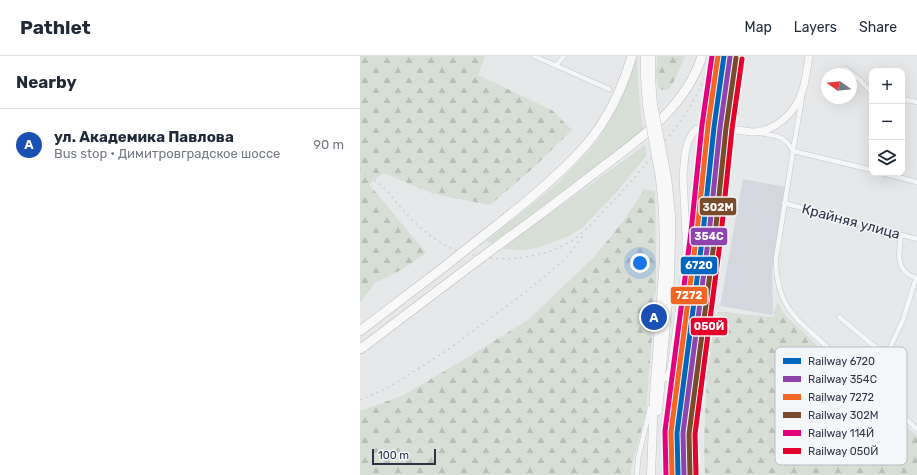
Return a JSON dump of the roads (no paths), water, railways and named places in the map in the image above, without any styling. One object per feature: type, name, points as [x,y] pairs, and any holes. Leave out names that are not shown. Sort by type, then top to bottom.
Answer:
[{"type":"highway","points":[[360,331],[530,200],[561,172],[597,132],[607,116],[616,100],[632,56]]},
{"type":"highway","points":[[360,349],[636,141],[665,117],[691,82],[702,56]]},
{"type":"main road","points":[[645,56],[645,77],[671,215],[670,279],[659,378],[658,419],[652,458]]},
{"type":"main road","points":[[650,105],[651,56]]},
{"type":"main road","points":[[651,475],[654,395],[659,378]]},
{"type":"street","points":[[534,56],[609,89]]},
{"type":"street","points":[[556,65],[564,56]]},
{"type":"street","points":[[809,56],[792,151],[776,259],[776,268],[780,290],[788,308],[802,324],[827,347]]},
{"type":"street","points":[[857,78],[869,90]]},
{"type":"street","points":[[758,132],[773,127],[791,112],[799,99],[804,84]]},
{"type":"street","points":[[905,100],[917,102]]},
{"type":"street","points":[[659,378],[668,378],[671,369],[686,271],[683,176],[685,154],[688,142],[694,131],[705,126],[775,135],[784,139],[792,151]]},
{"type":"street","points":[[792,151],[869,169]]},
{"type":"street","points":[[894,176],[917,182]]},
{"type":"street","name":"Крайняя улица","points":[[784,203],[917,239]]},
{"type":"street","points":[[890,347],[903,320],[916,278],[903,270],[899,260],[902,235]]},
{"type":"street","points":[[839,317],[875,347]]},
{"type":"street","points":[[637,475],[638,459],[654,395]]},
{"type":"street","points":[[907,421],[917,430]]},
{"type":"street","points":[[643,436],[650,435],[653,441]]},
{"type":"railway","points":[[360,169],[386,190],[422,229],[451,248],[480,257],[510,259],[540,254],[568,243],[580,235],[635,177],[685,115],[698,92],[713,56]]},
{"type":"railway","points":[[360,400],[386,389],[446,351],[527,291],[564,260],[583,236]]},
{"type":"rail line","name":"114Й","points":[[666,475],[665,431],[691,232],[702,125],[712,56]]},
{"type":"rail line","name":"7272","points":[[672,475],[671,432],[697,232],[708,126],[718,56]]},
{"type":"rail line","name":"6720","points":[[678,475],[677,433],[724,56]]},
{"type":"rail line","name":"354С","points":[[684,475],[683,433],[730,57]]},
{"type":"rail line","name":"302М","points":[[690,475],[689,434],[715,235],[726,128],[736,58]]},
{"type":"rail line","name":"050Й","points":[[696,475],[695,434],[721,235],[732,129],[742,59]]},
{"type":"place","name":"ул. Академика Павлова","points":[[654,317]]}]
